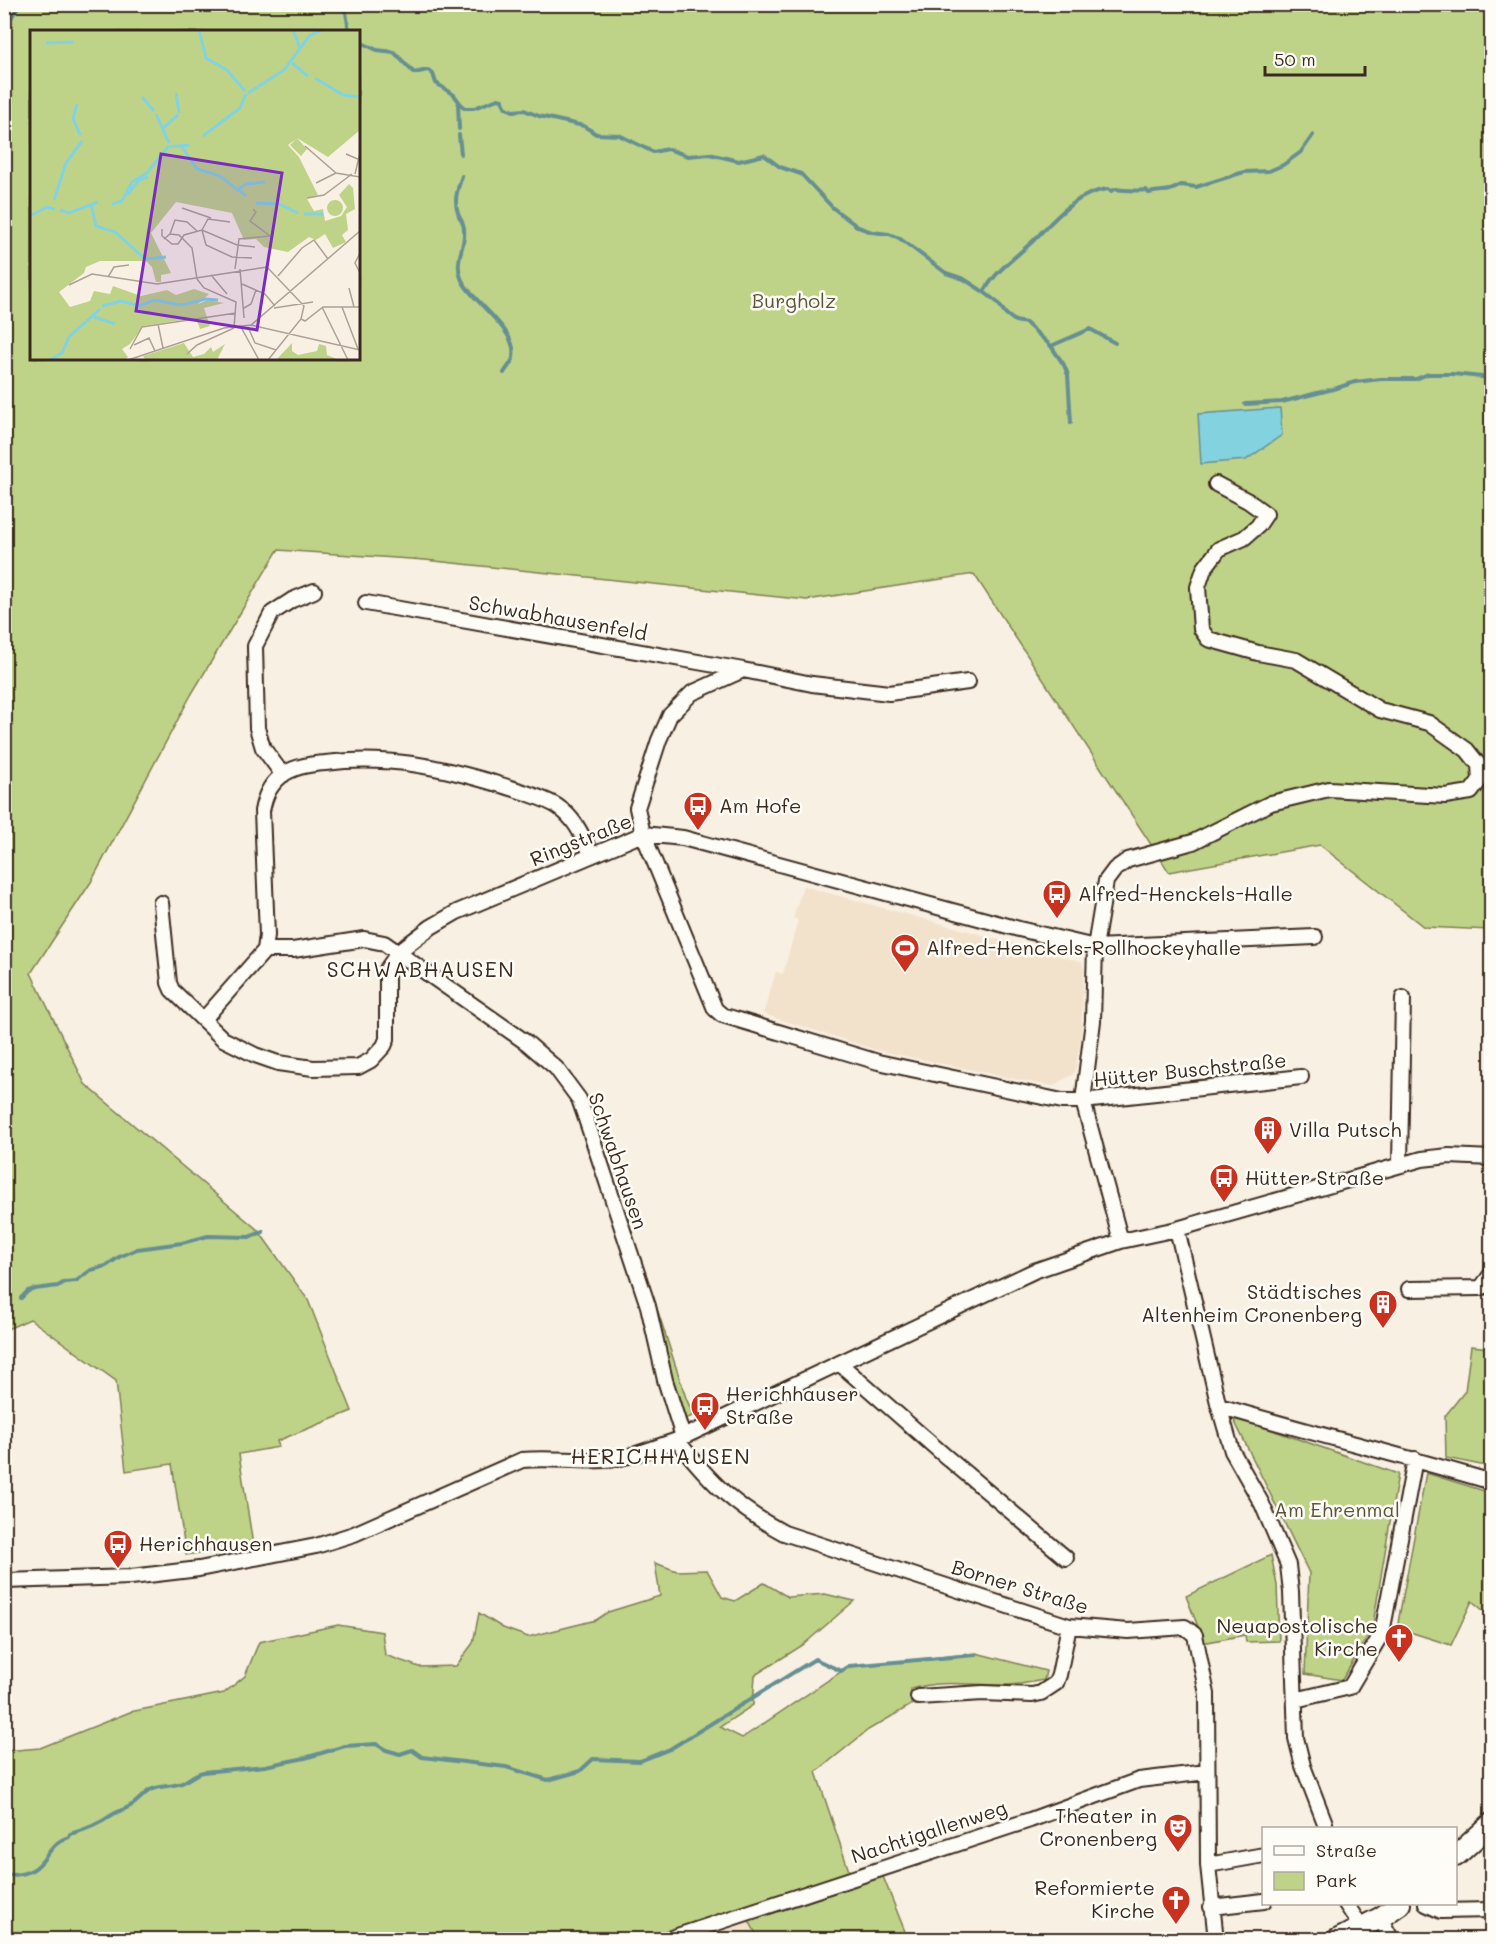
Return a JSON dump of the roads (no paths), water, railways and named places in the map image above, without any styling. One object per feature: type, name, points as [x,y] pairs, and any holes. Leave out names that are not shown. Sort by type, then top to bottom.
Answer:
[{"type":"main road","points":[[1457,1854],[1491,1822]]},
{"type":"main road","points":[[1337,1940],[1380,1918],[1399,1905]]},
{"type":"street","name":"Hütter Buschstraße","points":[[1121,1241],[1083,1101],[1093,1021],[1095,947],[1106,881],[1114,869],[1128,860],[1193,842],[1271,802],[1329,789],[1445,796],[1471,792],[1480,780],[1479,765],[1467,750],[1430,723],[1380,710],[1296,660],[1258,653],[1208,639],[1201,629],[1198,587],[1204,569],[1219,549],[1244,538],[1258,526],[1266,514],[1248,501],[1216,484]]},
{"type":"street","points":[[283,775],[263,748],[257,728],[255,645],[272,613],[292,600],[314,591]]},
{"type":"street","name":"Schwabhausenfeld","points":[[366,603],[812,684],[889,693],[968,682]]},
{"type":"street","points":[[743,670],[692,693],[669,715],[637,808],[643,834],[715,1009],[722,1015],[878,1062],[1062,1101],[1083,1101]]},
{"type":"street","points":[[161,903],[169,983],[172,990],[204,1019],[265,950],[267,935],[262,811],[267,792],[283,775],[314,764],[344,760],[411,762],[451,770],[538,796],[559,807],[577,825],[591,854]]},
{"type":"street","name":"Ringstraße","points":[[204,1019],[223,1039],[255,1055],[278,1063],[313,1068],[357,1067],[371,1060],[384,1046],[387,1039],[387,969],[398,953],[430,927],[457,912],[643,834],[690,840],[1095,947],[1315,937]]},
{"type":"street","name":"Schwabhausen","points":[[265,950],[293,950],[364,939],[384,944],[527,1043],[556,1068],[579,1099],[648,1306],[680,1438]]},
{"type":"street","points":[[1400,1164],[1403,998]]},
{"type":"street","name":"Hütter Buschstraße","points":[[1083,1101],[1301,1077]]},
{"type":"street","points":[[4,1581],[132,1577],[199,1569],[316,1546],[354,1534],[522,1460],[622,1458],[680,1438],[1034,1271],[1121,1241],[1177,1229],[1422,1159],[1449,1156],[1491,1158]]},
{"type":"street","points":[[1177,1229],[1219,1406],[1233,1451],[1262,1504],[1288,1565],[1292,1592],[1296,1738],[1325,1823]]},
{"type":"street","points":[[1409,1289],[1481,1288],[1491,1273]]},
{"type":"street","points":[[839,1363],[1066,1558]]},
{"type":"street","points":[[1219,1406],[1312,1434],[1415,1459],[1491,1482]]},
{"type":"street","name":"Borner Straße","points":[[680,1438],[697,1466],[722,1492],[755,1517],[784,1533],[1069,1626],[1128,1631],[1185,1627],[1195,1635],[1207,1694],[1208,1865],[1216,1940]]},
{"type":"street","points":[[1295,1700],[1350,1687],[1382,1632],[1415,1459]]},
{"type":"street","points":[[918,1697],[1041,1693],[1056,1683],[1069,1626]]},
{"type":"street","name":"Nachtigallenweg","points":[[665,1940],[1030,1820],[1139,1780],[1207,1772]]},
{"type":"street","points":[[1208,1865],[1262,1855]]},
{"type":"street","points":[[1211,1907],[1262,1901]]},
{"type":"street","points":[[1347,1905],[1362,1928]]},
{"type":"street","points":[[1428,1905],[1441,1911],[1491,1910]]},
{"type":"street","points":[[1380,1918],[1392,1940]]},
{"type":"water","points":[[1280,408],[1282,435],[1246,460],[1201,464],[1198,414]]},
{"type":"waterway","points":[[4,29],[20,4]]},
{"type":"waterway","points":[[337,4],[346,12],[349,30]]},
{"type":"waterway","points":[[360,42],[377,50],[394,52],[414,73],[428,70],[433,74],[436,83],[454,95],[464,108],[474,108],[498,99],[502,100],[506,108],[513,111],[524,110],[539,116],[584,126],[596,134],[619,135],[653,152],[668,149],[688,156],[709,154],[739,161],[764,155],[780,167],[801,174],[833,208],[858,227],[899,238],[946,273],[964,279],[984,292],[997,302],[1006,314],[1015,321],[1026,323],[1051,346],[1090,329],[1115,343]]},
{"type":"waterway","points":[[458,103],[459,129]]},
{"type":"waterway","points":[[459,135],[461,154]]},
{"type":"waterway","points":[[984,292],[1006,265],[1066,208],[1085,196],[1108,189],[1111,191],[1116,189],[1146,190],[1149,193],[1169,190],[1181,185],[1196,187],[1244,172],[1269,171],[1283,165],[1301,152],[1313,135]]},
{"type":"waterway","points":[[462,176],[456,201],[464,229],[459,271],[467,288],[510,339],[513,350],[512,361],[504,373]]},
{"type":"waterway","points":[[1051,346],[1068,375],[1071,423]]},
{"type":"waterway","points":[[1245,404],[1282,402],[1355,382],[1416,379],[1428,374],[1492,378]]},
{"type":"waterway","points":[[21,1298],[28,1291],[76,1281],[91,1270],[106,1266],[137,1249],[182,1243],[208,1236],[249,1237],[263,1232]]},
{"type":"waterway","points":[[4,1875],[30,1871],[38,1866],[53,1847],[70,1834],[102,1822],[130,1806],[150,1790],[182,1783],[203,1772],[265,1766],[305,1758],[345,1746],[376,1744],[400,1754],[412,1750],[422,1757],[506,1767],[548,1780],[580,1771],[593,1759],[640,1761],[670,1749],[815,1659],[841,1671],[849,1666],[975,1655]]},
{"type":"place","name":"Am Hofe","points":[[698,832]]},
{"type":"place","name":"Alfred-Henckels-Halle","points":[[1057,920]]},
{"type":"place","name":"Alfred-Henckels-Rollhockeyhalle","points":[[905,974]]},
{"type":"place","name":"Villa Putsch","points":[[1268,1156]]},
{"type":"place","name":"Hütter Straße","points":[[1224,1204]]},
{"type":"place","name":"Städtisches Altenheim Cronenberg","points":[[1383,1330]]},
{"type":"place","name":"Herichhauser Straße","points":[[705,1432]]},
{"type":"place","name":"Herichhausen","points":[[118,1570]]},
{"type":"place","name":"Neuapostolische Kirche","points":[[1399,1664]]},
{"type":"place","name":"Theater in Cronenberg","points":[[1178,1854]]},
{"type":"place","name":"Reformierte Kirche","points":[[1176,1926]]},
{"type":"district","name":"SCHWABHAUSEN","points":[[421,970]]},
{"type":"district","name":"HERICHHAUSEN","points":[[661,1457]]},
{"type":"park label","name":"Burgholz","points":[[794,301]]},
{"type":"park label","name":"Am Ehrenmal","points":[[1337,1510]]}]
